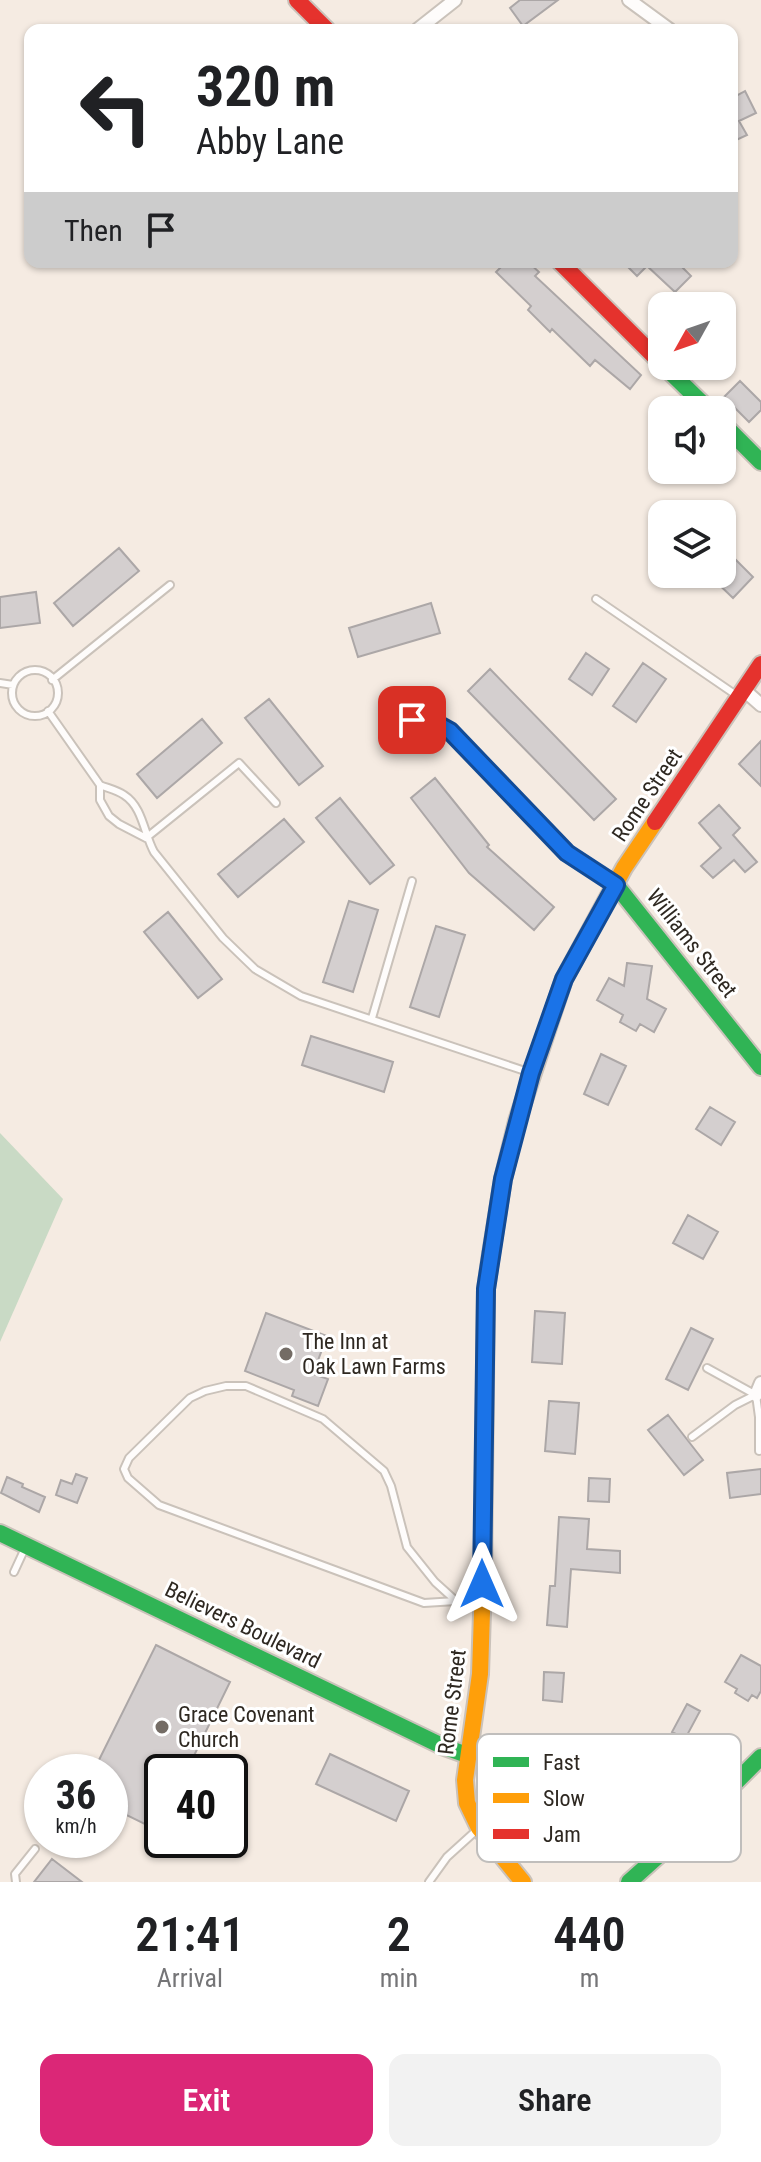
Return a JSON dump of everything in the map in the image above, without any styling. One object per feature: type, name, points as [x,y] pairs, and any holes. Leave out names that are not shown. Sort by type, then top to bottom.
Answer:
[{"type":"street","points":[[297,0],[321,24]]},
{"type":"street","points":[[425,24],[455,0]]},
{"type":"street","points":[[629,0],[662,24]]},
{"type":"street","points":[[566,268],[648,350]]},
{"type":"street","points":[[678,380],[695,396]]},
{"type":"street","points":[[736,437],[761,462]]},
{"type":"street","name":"Rome Street","points":[[477,1824],[467,1803],[467,1755],[480,1674],[486,1289],[509,1152],[531,1073],[564,979],[624,868],[761,664]]},
{"type":"street","points":[[742,694],[761,705]]},
{"type":"street","points":[[412,720],[432,721],[450,731],[567,853],[616,885]]},
{"type":"street","name":"Williams Street","points":[[616,885],[761,1067]]},
{"type":"street","name":"Believers Boulevard","points":[[0,1533],[442,1746],[467,1755]]},
{"type":"street","points":[[741,1777],[761,1757]]},
{"type":"street","name":"Rome Street","points":[[507,1862],[523,1882]]},
{"type":"street","points":[[629,1882],[651,1862]]},
{"type":"lane","points":[[52,680],[170,585]]},
{"type":"lane","points":[[596,599],[742,694]]},
{"type":"lane","points":[[32,671],[47,674],[52,680],[56,685],[57,699],[48,711],[36,716],[21,712],[13,699],[13,685],[18,677],[32,671]]},
{"type":"lane","points":[[0,683],[13,685]]},
{"type":"lane","points":[[48,711],[100,785],[126,796],[138,810],[146,838],[154,852],[223,938],[255,969],[301,996],[531,1073]]},
{"type":"lane","points":[[146,838],[239,763],[276,803]]},
{"type":"lane","points":[[100,785],[100,800],[109,816],[146,838]]},
{"type":"lane","points":[[372,1018],[412,881]]},
{"type":"lane","points":[[707,1368],[759,1391]]},
{"type":"lane","points":[[456,1601],[435,1582],[407,1547],[384,1471],[323,1419],[246,1386],[226,1386],[190,1398],[129,1458],[124,1469],[128,1478],[159,1505],[424,1603],[456,1601],[482,1604]]},
{"type":"lane","points":[[692,1437],[759,1391]]},
{"type":"lane","points":[[759,1391],[759,1451]]},
{"type":"lane","points":[[14,1572],[26,1546]]},
{"type":"lane","points":[[429,1882],[447,1857],[477,1830]]},
{"type":"lane","points":[[16,1882],[15,1874],[28,1858]]},
{"type":"green space","points":[[0,1133],[63,1199],[0,1342]]},
{"type":"building","points":[[520,0],[558,0],[526,24],[522,24],[510,8]]},
{"type":"building","points":[[745,91],[756,113],[739,121],[747,135],[738,139],[738,95]]},
{"type":"building","points":[[500,268],[535,268],[539,272],[535,276],[641,375],[630,389],[595,360],[590,366],[552,329],[550,332],[528,310],[531,306],[496,272]]},
{"type":"building","points":[[629,268],[645,268],[637,276]]},
{"type":"building","points":[[649,268],[683,268],[691,276],[675,292]]},
{"type":"building","points":[[740,381],[761,402],[761,410],[749,422],[736,409],[736,396],[725,396]]},
{"type":"building","points":[[119,548],[139,571],[73,626],[54,603]]},
{"type":"building","points":[[736,560],[753,577],[733,598],[723,588],[736,588]]},
{"type":"building","points":[[36,592],[40,623],[0,628],[0,597]]},
{"type":"building","points":[[431,603],[440,633],[358,657],[349,628]]},
{"type":"building","points":[[586,653],[609,669],[592,695],[569,679]]},
{"type":"building","points":[[643,663],[666,679],[636,722],[613,706]]},
{"type":"building","points":[[490,669],[616,799],[594,820],[468,691]]},
{"type":"building","points":[[269,699],[323,766],[299,785],[245,718]]},
{"type":"building","points":[[202,719],[222,743],[157,798],[137,774]]},
{"type":"building","points":[[761,741],[761,786],[739,764]]},
{"type":"building","points":[[435,778],[489,845],[487,847],[554,907],[534,930],[469,873],[411,798]]},
{"type":"building","points":[[340,798],[394,865],[370,884],[316,818]]},
{"type":"building","points":[[719,805],[740,828],[733,835],[757,862],[745,872],[734,860],[713,878],[701,866],[721,848],[699,823]]},
{"type":"building","points":[[284,819],[304,842],[238,897],[218,874]]},
{"type":"building","points":[[349,901],[378,910],[353,992],[323,982]]},
{"type":"building","points":[[168,912],[222,979],[198,998],[144,932]]},
{"type":"building","points":[[436,926],[465,935],[439,1017],[410,1007]]},
{"type":"building","points":[[627,963],[652,966],[647,999],[666,1009],[654,1032],[640,1024],[636,1031],[620,1022],[623,1015],[597,1000],[609,978],[624,986]]},
{"type":"building","points":[[311,1036],[393,1062],[384,1092],[302,1065]]},
{"type":"building","points":[[601,1054],[626,1066],[608,1105],[584,1094]]},
{"type":"building","points":[[710,1107],[735,1122],[721,1145],[696,1129]]},
{"type":"building","points":[[688,1215],[718,1232],[703,1259],[673,1243]]},
{"type":"building","points":[[535,1311],[565,1313],[562,1364],[532,1362]]},
{"type":"building","name":"The Inn at Oak Lawn Farms","points":[[266,1313],[327,1336],[313,1374],[328,1379],[318,1406],[292,1396],[294,1390],[245,1371]]},
{"type":"building","points":[[691,1328],[713,1339],[688,1390],[666,1379]]},
{"type":"building","points":[[549,1401],[579,1403],[575,1454],[545,1451]]},
{"type":"building","points":[[668,1415],[703,1460],[684,1475],[648,1430]]},
{"type":"building","points":[[761,1469],[761,1494],[730,1498],[727,1473]]},
{"type":"building","points":[[76,1474],[87,1478],[77,1503],[56,1495],[61,1480],[72,1484]]},
{"type":"building","points":[[7,1477],[45,1497],[39,1512],[1,1493]]},
{"type":"building","points":[[589,1478],[610,1479],[609,1502],[588,1501]]},
{"type":"building","points":[[559,1517],[589,1519],[587,1549],[620,1551],[620,1573],[571,1569],[567,1627],[547,1625],[550,1586],[555,1586]]},
{"type":"building","name":"Grace Covenant Church","points":[[156,1645],[230,1682],[195,1754],[144,1754],[144,1824],[128,1816],[128,1754],[102,1754]]},
{"type":"building","points":[[741,1655],[761,1666],[761,1691],[757,1698],[752,1695],[748,1701],[725,1682]]},
{"type":"building","points":[[544,1672],[564,1673],[562,1702],[543,1700]]},
{"type":"building","points":[[687,1704],[700,1711],[688,1734],[672,1732]]},
{"type":"building","points":[[330,1754],[409,1791],[396,1821],[316,1784]]},
{"type":"building","points":[[52,1859],[82,1882],[34,1882]]},
{"type":"traffic: fast","points":[[678,380],[695,396]]},
{"type":"traffic: fast","points":[[736,437],[761,462]]},
{"type":"traffic: fast","points":[[616,885],[761,1067]]},
{"type":"traffic: fast","points":[[0,1533],[442,1746],[467,1755]]},
{"type":"traffic: fast","points":[[741,1777],[761,1757]]},
{"type":"traffic: fast","points":[[629,1882],[651,1862]]},
{"type":"traffic: slow","points":[[491,1254],[503,1179],[517,1121],[564,979],[624,868],[655,822]]},
{"type":"traffic: slow","points":[[477,1824],[467,1803],[465,1780],[480,1674],[483,1581]]},
{"type":"traffic: slow","points":[[507,1862],[523,1882]]},
{"type":"traffic: jam","points":[[297,0],[321,24]]},
{"type":"traffic: jam","points":[[566,268],[648,350]]},
{"type":"traffic: jam","points":[[655,822],[761,664]]},
{"type":"traffic: jam","points":[[483,1581],[486,1289],[491,1254]]},
{"type":"place","name":"The Inn at Oak Lawn Farms","points":[[286,1354]]},
{"type":"place","name":"Grace Covenant Church","points":[[162,1727]]},
{"type":"route","points":[[412,720],[432,721],[450,731],[567,853],[616,885],[564,979],[531,1073],[503,1179],[486,1289],[483,1340],[482,1584]]}]
